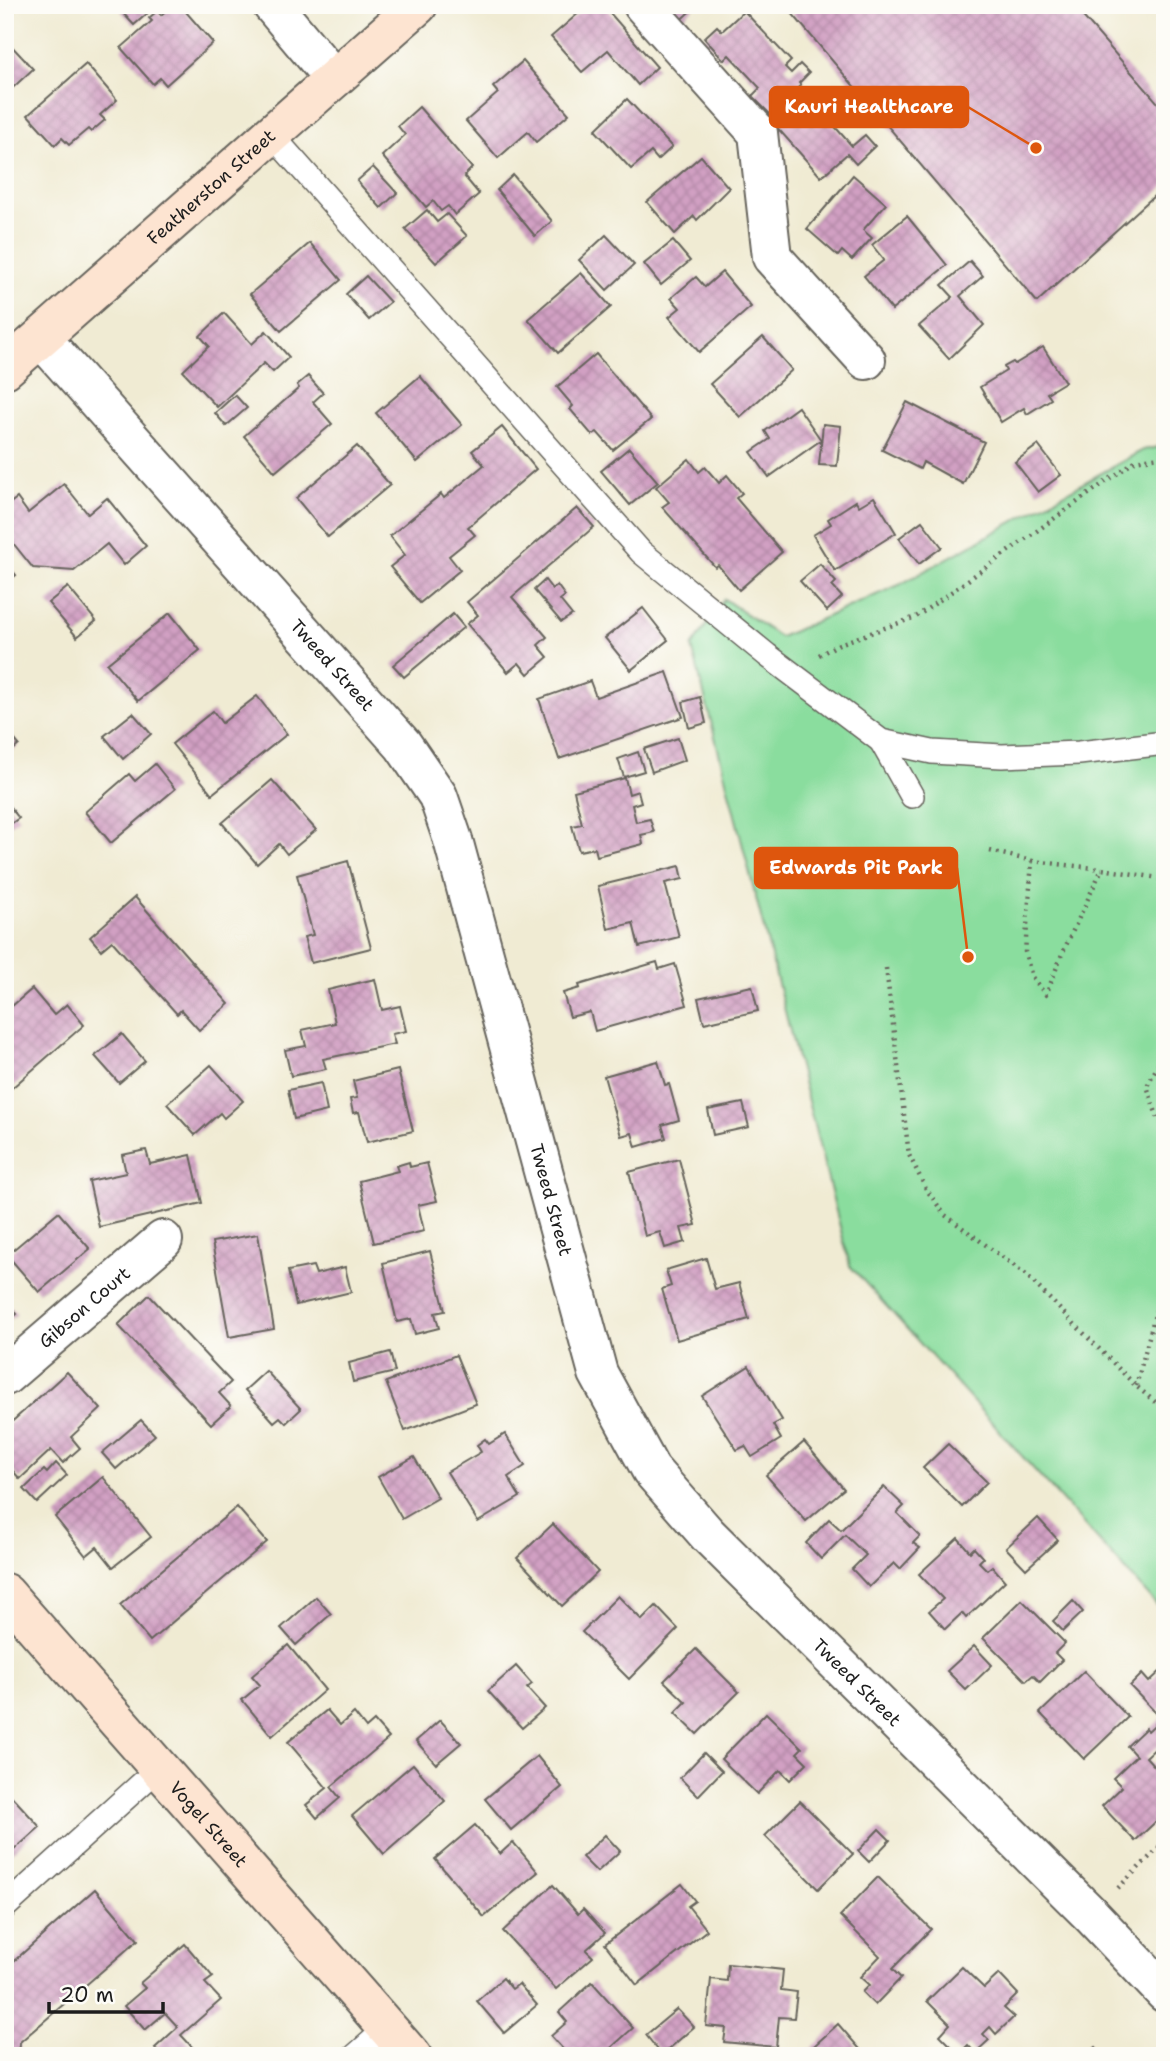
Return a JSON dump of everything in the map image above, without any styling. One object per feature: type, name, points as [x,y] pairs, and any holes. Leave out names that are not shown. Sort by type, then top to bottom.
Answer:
[{"type":"main road","name":"Featherston Street","points":[[5,369],[418,5]]},
{"type":"main road","name":"Vogel Street","points":[[5,1593],[399,2042]]},
{"type":"street","points":[[272,5],[334,79]]},
{"type":"street","points":[[643,5],[758,133],[772,257],[866,360]]},
{"type":"street","name":"Tweed Street","points":[[41,338],[403,745],[438,796],[453,840],[597,1373],[650,1470],[708,1535],[1091,1915],[1165,1993]]},
{"type":"street","name":"Gibson Court","points":[[5,1376],[163,1241]]},
{"type":"lane","points":[[271,134],[641,552],[795,676],[881,741],[912,796]]},
{"type":"lane","points":[[881,741],[932,752],[1002,756],[1079,753],[1165,743]]},
{"type":"lane","points":[[5,1906],[159,1768]]},
{"type":"lane","points":[[355,2056],[399,2042]]},
{"type":"path","points":[[795,676],[811,660],[839,644],[916,617],[1135,460],[1165,456]]},
{"type":"path","points":[[990,851],[1032,861],[1165,879]]},
{"type":"path","points":[[1032,861],[1025,952],[1032,977],[1046,995],[1102,869]]},
{"type":"path","points":[[886,968],[909,1155],[926,1189],[945,1215],[1024,1273],[1136,1386],[1165,1410]]},
{"type":"path","points":[[1165,1052],[1147,1086],[1158,1119],[1165,1127]]},
{"type":"path","points":[[1136,1386],[1158,1303],[1165,1292]]},
{"type":"path","points":[[1091,1915],[1165,1842]]},
{"type":"green space","points":[[1165,446],[1165,1614],[850,1266],[692,647],[724,599],[780,637],[899,585],[1143,450]]},
{"type":"building","points":[[128,5],[157,5],[134,25],[121,11]]},
{"type":"building","points":[[172,5],[180,5],[213,43],[166,85],[160,78],[153,84],[121,48],[152,21],[149,18],[157,11],[161,15]]},
{"type":"building","points":[[588,5],[603,5],[657,67],[638,85],[608,50],[582,72],[551,37]]},
{"type":"building","points":[[671,5],[697,5],[676,24],[665,11]]},
{"type":"building","points":[[785,5],[1073,5],[1165,111],[1165,186],[1037,302]]},
{"type":"building","points":[[744,11],[791,61],[785,67],[791,73],[800,64],[809,73],[799,83],[801,85],[770,114],[752,96],[760,88],[729,55],[724,60],[704,38],[717,26],[722,31]]},
{"type":"building","points":[[7,41],[33,69],[5,95],[5,42]]},
{"type":"building","points":[[523,61],[569,114],[536,142],[528,132],[498,158],[466,121],[498,93],[493,87]]},
{"type":"building","points":[[86,64],[117,100],[100,115],[105,120],[91,132],[88,129],[69,145],[62,138],[55,145],[28,115]]},
{"type":"building","points":[[807,95],[852,146],[865,135],[875,146],[856,164],[847,154],[821,177],[774,124]]},
{"type":"building","points":[[627,99],[672,147],[658,160],[651,152],[631,169],[595,130]]},
{"type":"building","points":[[419,107],[472,168],[464,176],[479,194],[455,215],[448,206],[441,211],[433,201],[426,207],[382,156],[405,135],[398,126]]},
{"type":"building","points":[[701,156],[729,188],[697,220],[694,216],[675,234],[647,202]]},
{"type":"building","points":[[373,167],[397,193],[381,208],[357,181]]},
{"type":"building","points":[[513,175],[552,221],[535,236],[497,190]]},
{"type":"building","points":[[853,175],[886,204],[863,230],[872,238],[852,260],[842,251],[838,256],[807,229]]},
{"type":"building","points":[[427,210],[437,222],[447,214],[467,236],[436,263],[405,229]]},
{"type":"building","points":[[907,216],[947,265],[892,310],[864,276],[884,260],[872,245]]},
{"type":"building","points":[[606,235],[634,265],[607,290],[579,260]]},
{"type":"building","points":[[673,241],[690,261],[661,285],[644,264]]},
{"type":"building","points":[[310,243],[341,280],[281,331],[250,294]]},
{"type":"building","points":[[970,261],[983,276],[960,296],[984,325],[949,359],[919,326],[953,297],[942,285]]},
{"type":"building","points":[[722,272],[751,307],[699,352],[669,317],[680,308],[671,298],[696,277],[705,287]]},
{"type":"building","points":[[581,273],[611,307],[558,353],[528,319]]},
{"type":"building","points":[[366,276],[390,302],[369,320],[346,294]]},
{"type":"building","points":[[224,313],[252,344],[266,331],[289,357],[273,372],[264,363],[217,407],[183,371],[209,346],[200,336]]},
{"type":"building","points":[[763,337],[792,370],[740,417],[710,384]]},
{"type":"building","points":[[1043,347],[1065,382],[1047,393],[1051,399],[1027,414],[1024,408],[1001,422],[980,387],[1006,371],[1004,367],[1013,362],[1015,364]]},
{"type":"building","points":[[596,354],[651,419],[613,450],[597,432],[592,435],[570,409],[573,406],[557,387]]},
{"type":"building","points":[[308,376],[323,393],[313,402],[332,424],[275,472],[244,436],[299,388],[297,385]]},
{"type":"building","points":[[420,376],[462,425],[417,462],[376,413]]},
{"type":"building","points":[[235,395],[247,408],[226,426],[215,413]]},
{"type":"building","points":[[907,402],[984,442],[963,484],[923,462],[920,469],[882,450]]},
{"type":"building","points":[[798,407],[821,440],[769,477],[751,452],[770,439],[765,431]]},
{"type":"building","points":[[823,424],[841,426],[837,466],[819,465]]},
{"type":"building","points":[[502,427],[536,469],[468,527],[475,535],[449,556],[460,570],[420,603],[390,567],[405,555],[390,536],[441,494],[444,498],[484,465],[472,451]]},
{"type":"building","points":[[1038,445],[1061,475],[1038,492],[1015,462]]},
{"type":"building","points":[[357,446],[390,485],[328,537],[296,498]]},
{"type":"building","points":[[629,448],[658,482],[630,505],[601,471]]},
{"type":"building","points":[[689,459],[699,472],[705,467],[719,483],[727,475],[742,493],[736,498],[782,552],[739,590],[662,507],[669,502],[656,487]]},
{"type":"building","points":[[64,484],[88,514],[107,498],[146,546],[124,565],[107,544],[74,571],[33,568],[5,533],[5,507],[17,498],[28,513]]},
{"type":"building","points":[[874,497],[896,533],[835,571],[813,535],[831,524],[828,519],[856,501],[859,506]]},
{"type":"building","points":[[577,508],[594,527],[512,597],[547,637],[538,645],[548,657],[528,674],[519,663],[508,672],[467,624],[478,615],[467,602]]},
{"type":"building","points":[[922,521],[942,547],[919,564],[899,538]]},
{"type":"building","points":[[5,562],[16,575],[5,584]]},
{"type":"building","points":[[820,564],[836,582],[832,586],[842,597],[827,611],[800,581]]},
{"type":"building","points":[[545,580],[552,589],[557,585],[565,596],[560,600],[572,615],[561,622],[534,590]]},
{"type":"building","points":[[68,587],[96,621],[77,637],[48,603]]},
{"type":"building","points":[[643,608],[668,640],[631,670],[605,638]]},
{"type":"building","points":[[170,613],[200,650],[138,701],[107,664]]},
{"type":"building","points":[[453,614],[464,627],[404,677],[393,665]]},
{"type":"building","points":[[667,672],[683,717],[559,759],[539,699],[590,681],[596,697]]},
{"type":"building","points":[[257,696],[287,734],[212,794],[172,744],[213,711],[222,723]]},
{"type":"building","points":[[700,697],[706,723],[689,728],[683,702]]},
{"type":"building","points":[[133,713],[151,734],[123,759],[104,736]]},
{"type":"building","points":[[5,728],[19,745],[5,757]]},
{"type":"building","points":[[678,738],[685,760],[652,772],[644,749]]},
{"type":"building","points":[[638,752],[644,771],[624,777],[618,759]]},
{"type":"building","points":[[155,764],[175,789],[111,843],[85,812],[129,774],[135,781]]},
{"type":"building","points":[[625,778],[629,794],[638,791],[641,802],[632,805],[636,822],[650,819],[654,832],[641,835],[643,844],[597,856],[595,848],[579,851],[572,826],[582,824],[574,791]]},
{"type":"building","points":[[272,780],[316,830],[287,854],[279,844],[257,864],[222,823]]},
{"type":"building","points":[[5,801],[19,818],[5,828]]},
{"type":"building","points":[[348,861],[371,948],[311,963],[304,937],[313,935],[297,875]]},
{"type":"building","points":[[680,866],[683,879],[665,883],[679,937],[639,947],[633,923],[608,929],[598,886]]},
{"type":"building","points":[[135,897],[229,1004],[199,1030],[181,1010],[177,1014],[112,941],[101,950],[90,937]]},
{"type":"building","points":[[657,962],[659,969],[675,964],[687,1005],[595,1031],[590,1012],[570,1017],[563,993],[580,988],[579,985]]},
{"type":"building","points":[[375,979],[382,1010],[400,1006],[406,1031],[392,1034],[395,1044],[323,1059],[326,1069],[291,1076],[285,1050],[306,1046],[302,1030],[335,1023],[328,990]]},
{"type":"building","points":[[752,986],[758,1011],[704,1023],[698,998]]},
{"type":"building","points":[[32,989],[54,1015],[67,1004],[84,1025],[5,1094],[5,1012]]},
{"type":"building","points":[[122,1034],[145,1061],[119,1083],[95,1056]]},
{"type":"building","points":[[658,1061],[665,1085],[669,1084],[679,1120],[662,1125],[666,1138],[636,1147],[632,1133],[621,1136],[604,1076]]},
{"type":"building","points":[[211,1065],[243,1101],[224,1118],[220,1113],[195,1135],[167,1104]]},
{"type":"building","points":[[398,1070],[413,1131],[367,1142],[359,1112],[353,1113],[350,1099],[357,1098],[353,1081]]},
{"type":"building","points":[[321,1083],[327,1111],[294,1119],[288,1090]]},
{"type":"building","points":[[743,1103],[749,1127],[713,1135],[708,1110]]},
{"type":"building","points":[[146,1150],[150,1164],[191,1155],[202,1203],[99,1227],[89,1181],[126,1173],[122,1155]]},
{"type":"building","points":[[679,1159],[696,1225],[681,1228],[685,1242],[665,1248],[660,1232],[645,1236],[629,1172]]},
{"type":"building","points":[[409,1162],[410,1167],[427,1163],[437,1201],[418,1205],[424,1231],[374,1243],[359,1181],[398,1171],[396,1166]]},
{"type":"building","points":[[58,1212],[90,1249],[39,1292],[7,1255]]},
{"type":"building","points":[[258,1234],[274,1329],[229,1337],[212,1242]]},
{"type":"building","points":[[430,1251],[445,1311],[435,1313],[439,1328],[415,1334],[411,1319],[397,1322],[383,1263]]},
{"type":"building","points":[[706,1258],[715,1289],[739,1283],[749,1319],[677,1340],[662,1289],[671,1286],[666,1270]]},
{"type":"building","points":[[313,1266],[316,1274],[345,1267],[351,1292],[296,1305],[288,1271]]},
{"type":"building","points":[[149,1295],[231,1382],[219,1393],[231,1406],[211,1424],[118,1325]]},
{"type":"building","points":[[5,1301],[17,1314],[5,1324]]},
{"type":"building","points":[[390,1352],[395,1372],[353,1382],[349,1363]]},
{"type":"building","points":[[456,1355],[476,1404],[405,1431],[386,1382]]},
{"type":"building","points":[[749,1366],[782,1420],[773,1425],[781,1439],[752,1457],[745,1446],[737,1450],[702,1396]]},
{"type":"building","points":[[266,1371],[301,1409],[286,1423],[280,1417],[274,1422],[245,1390]]},
{"type":"building","points":[[67,1372],[101,1409],[71,1437],[80,1448],[63,1463],[51,1450],[20,1479],[5,1462],[5,1428]]},
{"type":"building","points":[[141,1420],[155,1435],[116,1469],[102,1453]]},
{"type":"building","points":[[505,1434],[525,1466],[508,1477],[520,1497],[478,1522],[447,1472],[481,1452],[477,1445],[485,1439],[489,1444]]},
{"type":"building","points":[[804,1442],[844,1489],[806,1521],[766,1475]]},
{"type":"building","points":[[948,1444],[987,1482],[962,1507],[923,1468]]},
{"type":"building","points":[[414,1457],[438,1498],[402,1519],[378,1477]]},
{"type":"building","points":[[56,1463],[67,1475],[37,1503],[24,1489],[44,1470],[47,1473]]},
{"type":"building","points":[[103,1477],[151,1537],[113,1567],[97,1547],[86,1556],[55,1517]]},
{"type":"building","points":[[884,1487],[904,1506],[897,1513],[920,1536],[913,1543],[920,1548],[900,1569],[894,1563],[869,1587],[852,1569],[866,1555],[845,1535],[821,1559],[806,1543],[829,1519],[841,1530]]},
{"type":"building","points":[[237,1507],[267,1542],[150,1641],[120,1605]]},
{"type":"building","points":[[1038,1518],[1058,1540],[1026,1569],[1006,1548]]},
{"type":"building","points":[[553,1524],[598,1572],[562,1606],[517,1558]]},
{"type":"building","points":[[958,1538],[970,1552],[974,1548],[983,1558],[979,1562],[987,1570],[992,1566],[1005,1581],[966,1618],[962,1613],[945,1629],[929,1611],[943,1599],[919,1574]]},
{"type":"building","points":[[618,1596],[642,1620],[656,1606],[678,1629],[629,1679],[582,1632]]},
{"type":"building","points":[[316,1597],[331,1614],[296,1645],[281,1628]]},
{"type":"building","points":[[1022,1600],[1065,1643],[1055,1653],[1062,1660],[1040,1682],[1033,1675],[1026,1681],[983,1638]]},
{"type":"building","points":[[1073,1601],[1083,1612],[1063,1631],[1053,1621]]},
{"type":"building","points":[[288,1645],[325,1690],[272,1736],[242,1700],[260,1685],[252,1676]]},
{"type":"building","points":[[974,1646],[992,1665],[966,1690],[947,1671]]},
{"type":"building","points":[[696,1649],[739,1692],[697,1734],[675,1713],[686,1702],[664,1681]]},
{"type":"building","points":[[516,1666],[532,1684],[527,1688],[545,1708],[522,1728],[488,1691]]},
{"type":"building","points":[[1165,1667],[1165,1705],[1156,1713],[1130,1686],[1142,1674],[1149,1682]]},
{"type":"building","points":[[1084,1671],[1128,1717],[1084,1759],[1040,1713]]},
{"type":"building","points":[[327,1710],[340,1725],[354,1713],[366,1728],[374,1721],[389,1738],[331,1787],[340,1798],[317,1818],[306,1805],[327,1788],[288,1742]]},
{"type":"building","points":[[766,1713],[802,1748],[797,1753],[807,1763],[790,1780],[780,1770],[757,1794],[721,1759]]},
{"type":"building","points":[[1165,1715],[1165,1753],[1158,1746],[1146,1757],[1165,1778],[1165,1813],[1135,1841],[1102,1806],[1122,1787],[1113,1778],[1136,1756],[1127,1746]]},
{"type":"building","points":[[440,1720],[461,1743],[436,1764],[416,1741]]},
{"type":"building","points":[[704,1753],[722,1771],[698,1796],[680,1778]]},
{"type":"building","points":[[537,1756],[562,1787],[511,1830],[485,1799]]},
{"type":"building","points":[[413,1764],[445,1801],[384,1854],[352,1816]]},
{"type":"building","points":[[5,1789],[40,1827],[5,1858]]},
{"type":"building","points":[[800,1801],[853,1854],[818,1889],[765,1836]]},
{"type":"building","points":[[475,1825],[500,1854],[513,1842],[538,1872],[484,1917],[435,1859]]},
{"type":"building","points":[[879,1829],[890,1840],[869,1862],[858,1851]]},
{"type":"building","points":[[605,1835],[620,1851],[597,1872],[582,1857]]},
{"type":"building","points":[[878,1877],[931,1929],[892,1969],[901,1978],[875,2005],[862,1992],[869,1985],[860,1977],[880,1956],[840,1916]]},
{"type":"building","points":[[682,1884],[695,1901],[688,1906],[707,1930],[637,1985],[605,1944]]},
{"type":"building","points":[[553,1885],[578,1914],[583,1909],[605,1933],[586,1950],[593,1957],[556,1989],[503,1931]]},
{"type":"building","points":[[95,1889],[138,1940],[20,2042],[19,2056],[5,2056],[5,1969]]},
{"type":"building","points":[[185,1944],[213,1977],[205,1983],[221,2000],[181,2035],[194,2049],[187,2056],[161,2056],[155,2048],[178,2027],[165,2013],[145,2030],[124,2006],[145,1988],[140,1983]]},
{"type":"building","points":[[728,1964],[783,1970],[781,1990],[797,1992],[794,2018],[779,2017],[776,2047],[724,2042],[726,2028],[706,2026],[711,1979],[727,1981]]},
{"type":"building","points":[[962,1967],[984,1988],[999,1974],[1018,1994],[1004,2008],[1014,2017],[996,2034],[990,2027],[983,2034],[989,2040],[975,2053],[968,2045],[959,2054],[940,2035],[950,2024],[927,2001]]},
{"type":"building","points":[[503,1978],[512,1989],[519,1984],[537,2005],[504,2033],[477,2001]]},
{"type":"building","points":[[592,1982],[633,2028],[602,2056],[569,2056],[551,2036],[567,2022],[559,2012]]},
{"type":"building","points":[[677,2009],[694,2027],[662,2055],[646,2035]]},
{"type":"building","points":[[838,2024],[866,2056],[803,2056]]},
{"type":"building","points":[[1096,2047],[1104,2056],[1086,2056]]},
{"type":"building","points":[[219,2048],[225,2056],[209,2056]]},
{"type":"place","name":"Kauri Healthcare","points":[[1036,148]]},
{"type":"place","name":"Edwards Pit Park","points":[[968,957]]}]
